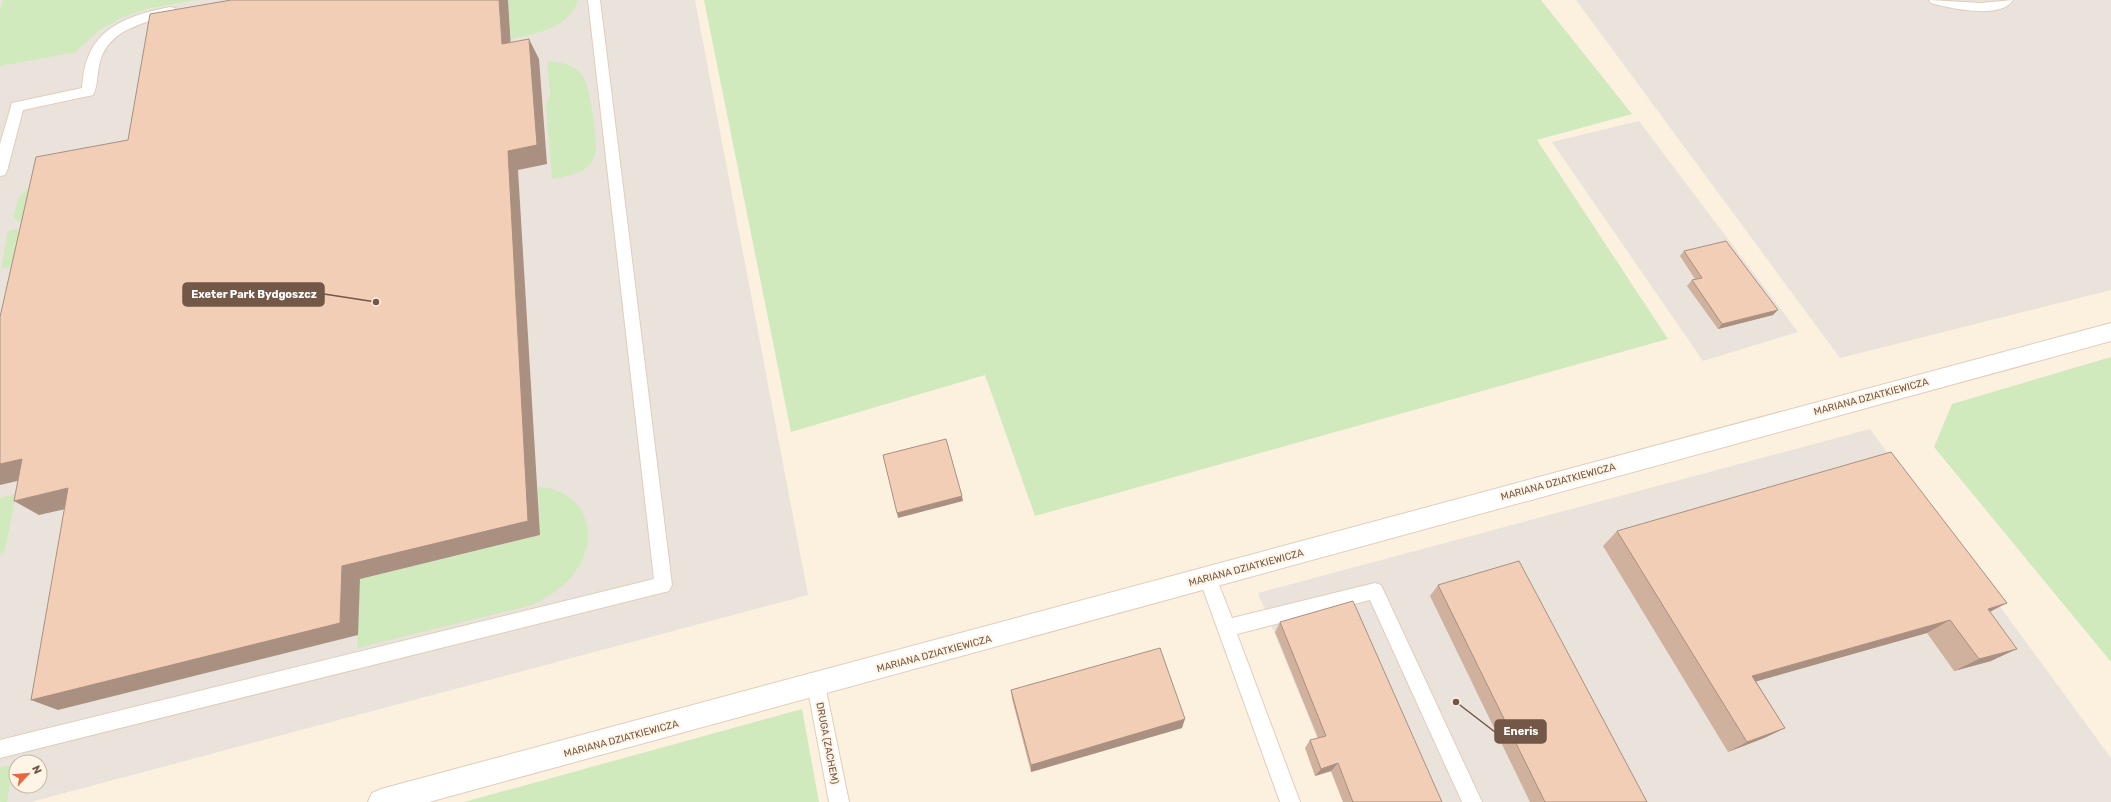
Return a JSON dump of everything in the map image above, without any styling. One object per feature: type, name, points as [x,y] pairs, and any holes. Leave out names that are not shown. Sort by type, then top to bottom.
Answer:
[{"type":"street","name":"MARIANA DZIATKIEWICZA","points":[[381,802],[2111,332]]},
{"type":"lane","points":[[0,749],[663,585],[594,0]]},
{"type":"lane","points":[[1934,0],[1963,6],[1990,8],[2007,0]]},
{"type":"lane","points":[[0,171],[17,106],[88,92],[95,54],[107,39],[138,20],[182,9]]},
{"type":"lane","points":[[1208,578],[1290,802]]},
{"type":"lane","points":[[1227,628],[1376,591],[1472,802]]},
{"type":"lane","name":"DRUGA (ZACHEM)","points":[[816,685],[839,802]]},
{"type":"shaded area","points":[[0,0],[695,0],[808,595],[31,802],[0,802]]},
{"type":"shaded area","points":[[1576,0],[2111,0],[2111,290],[1840,358]]},
{"type":"shaded area","points":[[1639,121],[1798,332],[1703,361],[1552,142]]},
{"type":"shaded area","points":[[1870,429],[2111,758],[2111,802],[1343,802],[1258,593]]},
{"type":"green space","points":[[3,0],[196,0],[146,9],[121,18],[98,31],[76,52],[0,66],[0,10]]},
{"type":"green space","points":[[508,0],[578,0],[574,10],[560,23],[541,32],[511,39]]},
{"type":"green space","points":[[704,0],[1541,0],[1632,114],[1537,140],[1668,339],[1035,516],[985,375],[791,432]]},
{"type":"green space","points":[[547,61],[557,62],[572,67],[583,76],[588,90],[596,145],[595,156],[587,167],[578,173],[552,179],[546,104],[550,95]]},
{"type":"green space","points":[[32,184],[34,218],[22,221],[14,219],[13,216],[19,197]]},
{"type":"green space","points":[[33,226],[25,264],[1,269],[8,231]]},
{"type":"green space","points":[[2111,357],[2111,662],[1934,447],[1952,404]]},
{"type":"green space","points":[[538,487],[554,490],[567,496],[577,505],[584,516],[588,529],[587,543],[583,558],[575,572],[561,587],[532,605],[357,648],[360,579],[540,535]]},
{"type":"green space","points":[[16,494],[5,550],[0,554],[0,498]]},
{"type":"green space","points":[[802,709],[819,802],[464,802]]},
{"type":"green space","points":[[8,766],[7,802],[0,802],[0,767]]},
{"type":"building","points":[[231,0],[499,0],[502,44],[529,39],[537,145],[508,151],[528,521],[342,566],[340,623],[31,700],[68,488],[14,501],[22,459],[0,464],[0,317],[36,157],[128,140],[150,14]]},
{"type":"building","points":[[1726,241],[1778,310],[1722,324],[1692,280],[1702,278],[1684,251]]},
{"type":"building","points":[[946,439],[962,496],[897,513],[883,455]]},
{"type":"building","points":[[1891,452],[2007,603],[1988,609],[2017,649],[1979,659],[1950,620],[1752,676],[1785,728],[1747,742],[1617,531]]},
{"type":"building","points":[[1519,561],[1647,802],[1545,802],[1438,585]]},
{"type":"building","points":[[1353,601],[1442,802],[1353,802],[1338,763],[1321,769],[1310,740],[1326,736],[1280,622]]},
{"type":"building","points":[[1160,648],[1185,719],[1031,765],[1011,690]]},
{"type":"place","name":"Exeter Park Bydgoszcz","points":[[376,302]]},
{"type":"place","name":"Eneris","points":[[1456,702]]}]
